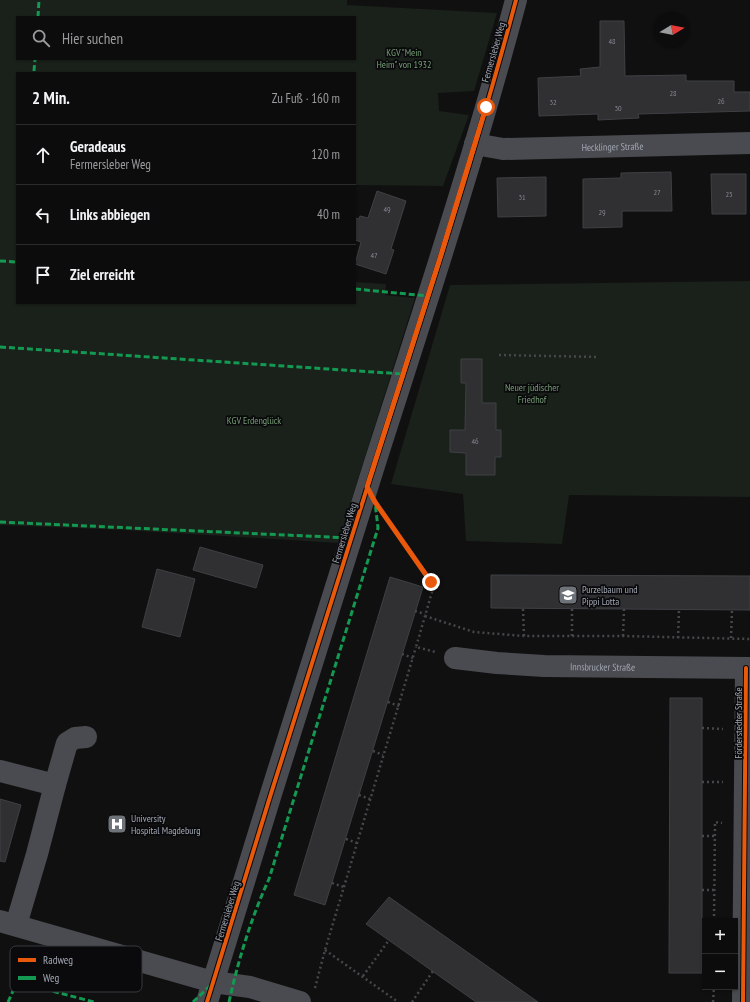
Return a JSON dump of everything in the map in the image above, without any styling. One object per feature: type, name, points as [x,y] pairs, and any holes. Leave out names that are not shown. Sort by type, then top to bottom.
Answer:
[{"type":"street","name":"Fermersleber Weg","points":[[210,992],[371,494],[475,144],[516,0]]},
{"type":"street","name":"Hecklinger Straße","points":[[475,144],[503,149],[750,143]]},
{"type":"street","name":"Innsbrucker Straße","points":[[456,658],[497,663],[544,666],[748,668]]},
{"type":"street","name":"Förderstedter Straße","points":[[743,1002],[747,864],[745,823],[748,778],[748,668]]},
{"type":"street","points":[[75,946],[8,923],[37,854],[67,744],[75,738],[86,737]]},
{"type":"street","points":[[0,771],[55,785]]},
{"type":"street","points":[[142,969],[210,992],[250,988],[307,998]]},
{"type":"path","points":[[499,355],[599,357]]},
{"type":"path","points":[[307,998],[325,950],[432,592],[431,582],[371,494]]},
{"type":"path","points":[[523,608],[524,636]]},
{"type":"path","points":[[572,609],[572,637]]},
{"type":"path","points":[[623,636],[624,609]]},
{"type":"path","points":[[678,638],[679,610]]},
{"type":"path","points":[[731,638],[732,610]]},
{"type":"path","points":[[416,611],[474,632],[524,636],[750,638]]},
{"type":"path","points":[[416,647],[456,658]]},
{"type":"path","points":[[402,654],[413,658]]},
{"type":"path","points":[[388,702],[398,706]]},
{"type":"path","points":[[372,751],[383,755]]},
{"type":"path","points":[[359,795],[370,799]]},
{"type":"path","points":[[714,918],[715,822],[745,823]]},
{"type":"path","points":[[702,836],[715,836]]},
{"type":"path","points":[[346,839],[357,843]]},
{"type":"path","points":[[332,883],[344,887]]},
{"type":"path","points":[[702,890],[714,890]]},
{"type":"path","points":[[364,976],[389,940]]},
{"type":"path","points":[[325,950],[364,976],[398,1002]]},
{"type":"path","points":[[412,1002],[433,972]]},
{"type":"path","points":[[713,1002],[714,990]]},
{"type":"green space","name":"KGV Erdenglück","points":[[0,0],[347,0],[347,5],[497,13],[474,91],[438,93],[439,111],[469,115],[443,186],[356,185],[356,72],[16,72],[16,304],[356,304],[356,282],[386,284],[385,295],[415,298],[338,543],[125,530],[0,525]]},
{"type":"green space","name":"Neuer jüdischer Friedhof","points":[[750,281],[750,497],[569,495],[562,544],[466,541],[463,494],[391,484],[450,285]]},
{"type":"building","points":[[600,21],[624,21],[625,76],[686,75],[686,81],[734,81],[734,92],[750,92],[750,111],[638,114],[639,118],[598,120],[598,114],[539,116],[538,78],[581,76],[580,69],[600,67]]},
{"type":"building","points":[[671,172],[672,211],[622,211],[622,227],[583,228],[583,179],[621,178],[621,173]]},
{"type":"building","points":[[711,174],[746,174],[746,214],[712,214]]},
{"type":"building","points":[[546,177],[546,216],[498,217],[497,178]]},
{"type":"building","points":[[377,191],[406,201],[391,249],[394,250],[386,274],[356,264],[361,242],[356,240],[356,218],[359,219],[360,216],[368,218]]},
{"type":"building","points":[[461,359],[482,359],[482,403],[496,403],[496,430],[501,430],[501,457],[495,457],[495,475],[466,475],[466,453],[450,452],[450,430],[465,430],[466,383],[461,383]]},
{"type":"building","points":[[200,547],[263,565],[256,588],[193,570]]},
{"type":"building","points":[[157,569],[195,579],[180,637],[142,627]]},
{"type":"building","points":[[491,575],[750,576],[750,610],[491,608]]},
{"type":"building","points":[[390,577],[423,587],[325,905],[294,895]]},
{"type":"building","points":[[670,698],[702,698],[702,973],[669,973]]},
{"type":"building","points":[[0,799],[21,805],[5,862],[0,861]]},
{"type":"building","points":[[389,897],[538,1002],[476,1002],[366,924]]},
{"type":"marked path","points":[[38,16],[39,0]]},
{"type":"marked path","points":[[34,71],[35,60]]},
{"type":"marked path","points":[[0,261],[16,262]]},
{"type":"marked path","points":[[356,289],[428,296]]},
{"type":"marked path","points":[[0,347],[403,374]]},
{"type":"marked path","points":[[229,1002],[246,940],[256,909],[269,879],[378,528],[375,502]]},
{"type":"marked path","points":[[0,522],[351,538]]},
{"type":"marked path","points":[[193,1002],[211,985]]},
{"type":"marked path","points":[[8,1002],[13,992]]},
{"type":"marked path","points":[[56,992],[94,1002]]},
{"type":"cycle path","points":[[207,1002],[310,668],[448,235],[516,0]]},
{"type":"cycle path","points":[[743,1002],[746,668]]},
{"type":"place","name":"Purzelbaum und Pippi Lotta","points":[[568,595]]},
{"type":"place","name":"University Hospital Magdeburg","points":[[117,824]]},
{"type":"route","points":[[431,582],[375,502],[367,487],[440,258],[486,107]]},
{"type":"park label","name":"KGV \"Mein Heim\" von 1932","points":[[404,58]]}]
